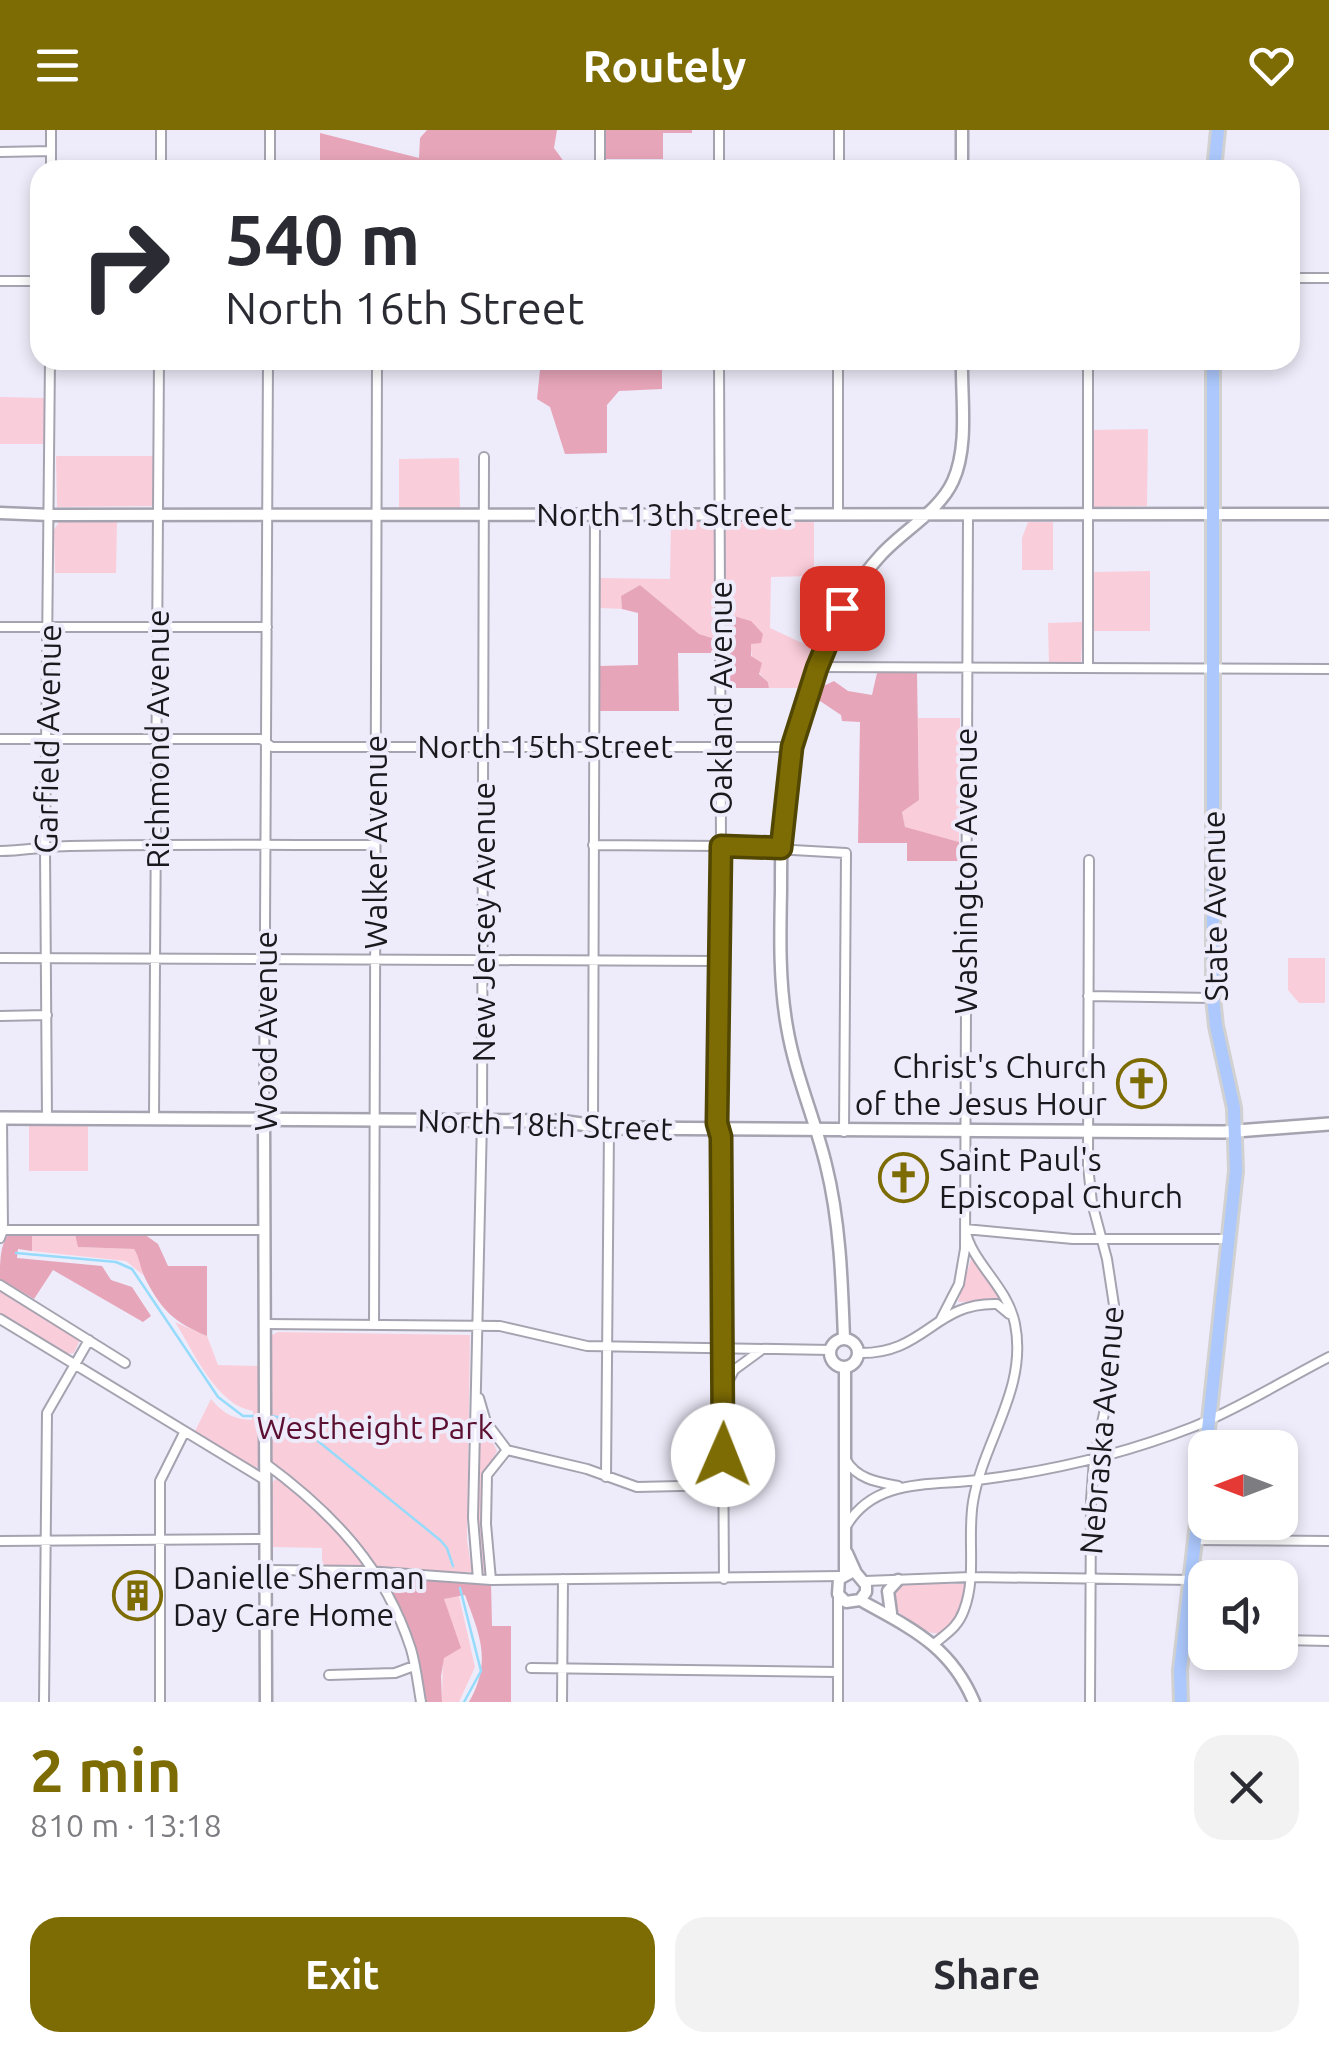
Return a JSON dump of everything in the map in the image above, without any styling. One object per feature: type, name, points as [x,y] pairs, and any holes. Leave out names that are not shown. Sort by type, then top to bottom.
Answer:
[{"type":"main road","points":[[1210,130],[1212,160]]},
{"type":"main road","points":[[1214,160],[1218,130]]},
{"type":"main road","name":"State Avenue","points":[[1208,1430],[1236,1171],[1236,1132],[1213,998],[1214,370]]},
{"type":"main road","name":"North 18th Street","points":[[1,1118],[482,1120],[609,1128],[816,1132],[1236,1132],[1329,1124]]},
{"type":"main road","name":"State Avenue","points":[[1194,1560],[1196,1540]]},
{"type":"main road","name":"State Avenue","points":[[1180,1702],[1188,1605]]},
{"type":"street","points":[[51,130],[51,160]]},
{"type":"street","points":[[161,130],[161,160]]},
{"type":"street","points":[[270,130],[270,160]]},
{"type":"street","points":[[600,130],[600,160]]},
{"type":"street","points":[[719,160],[720,130]]},
{"type":"street","points":[[839,130],[839,160]]},
{"type":"street","points":[[962,130],[962,160]]},
{"type":"street","points":[[0,152],[51,151]]},
{"type":"street","points":[[1300,278],[1329,278]]},
{"type":"street","points":[[0,280],[30,280]]},
{"type":"street","name":"Garfield Avenue","points":[[47,1118],[45,849],[50,370]]},
{"type":"street","name":"Richmond Avenue","points":[[154,1117],[160,370]]},
{"type":"street","name":"Wood Avenue","points":[[266,1702],[268,370]]},
{"type":"street","name":"Walker Avenue","points":[[374,1325],[377,370]]},
{"type":"street","name":"Oakland Avenue","points":[[719,370],[718,961],[724,1578]]},
{"type":"street","points":[[838,370],[838,512]]},
{"type":"street","points":[[962,370],[961,440],[953,483],[956,500],[968,512]]},
{"type":"street","points":[[1088,370],[1088,667]]},
{"type":"street","name":"New Jersey Avenue","points":[[478,1579],[472,1518],[484,960],[484,457]]},
{"type":"street","points":[[844,1339],[828,1170],[794,1063],[782,992],[781,848],[792,747],[817,668],[842,608],[865,572],[892,542],[929,512],[953,483]]},
{"type":"street","name":"North 13th Street","points":[[0,512],[1329,514]]},
{"type":"street","points":[[880,512],[894,526],[892,542]]},
{"type":"street","name":"Washington Avenue","points":[[942,1319],[959,1284],[965,1230],[968,512]]},
{"type":"street","points":[[593,1124],[595,515]]},
{"type":"street","points":[[0,627],[267,627]]},
{"type":"street","points":[[817,668],[1329,668]]},
{"type":"street","name":"North 15th Street","points":[[0,739],[261,739],[272,746],[792,747]]},
{"type":"street","points":[[0,850],[157,844],[374,846]]},
{"type":"street","points":[[593,845],[846,852],[844,1132]]},
{"type":"street","name":"Nebraska Avenue","points":[[1089,860],[1089,1184],[1112,1283],[1113,1333],[1109,1390],[1094,1460],[1090,1702]]},
{"type":"street","points":[[0,958],[718,961]]},
{"type":"street","points":[[1088,996],[1213,998]]},
{"type":"street","points":[[0,1016],[46,1015]]},
{"type":"street","points":[[1,1118],[1,1234],[265,1230]]},
{"type":"street","points":[[606,1478],[609,1128]]},
{"type":"street","points":[[965,1230],[1036,1237],[1229,1240]]},
{"type":"street","name":"Washington Avenue","points":[[934,1644],[960,1621],[969,1596],[973,1504],[978,1480],[1016,1378],[1016,1327],[1001,1289],[971,1248],[965,1230]]},
{"type":"street","points":[[0,1284],[125,1363]]},
{"type":"street","points":[[858,1353],[903,1346],[958,1309],[996,1304],[1007,1310],[1016,1327]]},
{"type":"street","points":[[0,1320],[266,1480]]},
{"type":"street","points":[[265,1324],[500,1326],[608,1348],[831,1350]]},
{"type":"street","points":[[844,1339],[854,1343],[858,1353],[853,1364],[846,1367],[834,1362],[831,1350],[844,1339]]},
{"type":"street","points":[[44,1702],[47,1413],[89,1340]]},
{"type":"street","points":[[724,1395],[734,1370],[743,1361],[764,1349],[784,1347]]},
{"type":"street","points":[[844,1536],[854,1512],[866,1502],[902,1487],[978,1480],[1094,1460],[1209,1420],[1329,1357]]},
{"type":"street","points":[[838,1702],[839,1617],[852,1587],[844,1536],[846,1367]]},
{"type":"street","name":"New Jersey Avenue","points":[[476,1388],[486,1422],[506,1450]]},
{"type":"street","points":[[160,1702],[160,1481],[184,1432]]},
{"type":"street","points":[[844,1448],[854,1472],[902,1487]]},
{"type":"street","points":[[492,1580],[486,1524],[487,1475],[506,1450],[638,1487],[722,1485]]},
{"type":"street","points":[[266,1463],[337,1524],[378,1574],[403,1628],[421,1702]]},
{"type":"street","points":[[0,1541],[266,1539]]},
{"type":"street","points":[[1196,1540],[1329,1542]]},
{"type":"street","points":[[266,1570],[492,1580],[822,1577],[852,1587],[934,1644],[955,1666],[974,1702]]},
{"type":"street","points":[[852,1587],[898,1580],[971,1578],[1188,1580]]},
{"type":"street","points":[[562,1579],[562,1702]]},
{"type":"street","points":[[894,1616],[888,1591],[898,1580]]},
{"type":"street","points":[[839,1617],[852,1587]]},
{"type":"street","points":[[1298,1640],[1329,1641]]},
{"type":"street","points":[[329,1675],[396,1674],[414,1666]]},
{"type":"street","points":[[531,1668],[838,1672]]},
{"type":"green space","points":[[0,397],[46,398],[45,444],[0,444]]},
{"type":"green space","points":[[1148,429],[1147,506],[1093,507],[1092,430]]},
{"type":"green space","points":[[56,456],[154,456],[154,506],[57,507]]},
{"type":"green space","points":[[459,458],[460,508],[399,509],[399,459]]},
{"type":"green space","points":[[671,521],[715,525],[715,639],[699,634],[640,585],[621,596],[622,609],[600,608],[600,578],[670,579]]},
{"type":"green space","points":[[814,521],[814,576],[771,577],[770,628],[815,649],[801,688],[769,688],[754,662],[751,621],[724,613],[724,525]]},
{"type":"green space","points":[[59,522],[117,522],[116,573],[55,573],[54,530]]},
{"type":"green space","points":[[1028,522],[1053,522],[1053,570],[1022,570],[1022,538]]},
{"type":"green space","points":[[1150,571],[1150,631],[1093,631],[1093,572]]},
{"type":"green space","points":[[1083,622],[1081,663],[1049,665],[1048,623]]},
{"type":"green space","points":[[918,718],[960,718],[959,842],[905,828],[902,812],[919,800]]},
{"type":"green space","points":[[1288,958],[1325,958],[1325,1003],[1299,1003],[1288,990]]},
{"type":"green space","points":[[29,1125],[88,1126],[88,1171],[29,1171]]},
{"type":"green space","points":[[75,1234],[79,1247],[134,1249],[143,1275],[126,1261],[32,1251],[32,1235]]},
{"type":"green space","points":[[971,1259],[980,1266],[999,1296],[998,1301],[958,1302]]},
{"type":"green space","points":[[0,1290],[78,1338],[74,1353],[65,1354],[0,1313]]},
{"type":"green space","points":[[175,1322],[207,1336],[218,1365],[261,1366],[258,1467],[253,1468],[194,1433],[211,1399],[239,1418],[252,1420],[253,1411],[240,1407],[217,1388]]},
{"type":"green space","name":"Westheight Park","points":[[278,1332],[470,1335],[467,1540],[472,1572],[378,1570],[326,1507],[272,1465],[270,1336]]},
{"type":"green space","points":[[478,1412],[497,1451],[484,1477],[485,1575],[479,1564]]},
{"type":"green space","points":[[277,1478],[343,1535],[364,1566],[322,1568],[322,1548],[271,1547],[270,1484]]},
{"type":"green space","points":[[898,1584],[967,1586],[956,1618],[938,1633],[920,1628],[894,1609],[892,1589]]},
{"type":"green space","points":[[459,1596],[475,1667],[459,1702],[442,1702],[444,1599]]},
{"type":"shaded area","points":[[427,130],[557,130],[554,148],[563,160],[320,160],[320,133],[419,158],[420,138]]},
{"type":"shaded area","points":[[606,130],[692,133],[663,133],[663,159],[606,159]]},
{"type":"shaded area","points":[[540,370],[662,370],[662,389],[619,391],[607,405],[607,453],[565,454],[550,407],[537,399]]},
{"type":"shaded area","points":[[640,585],[699,634],[715,639],[715,653],[678,653],[679,711],[598,711],[599,666],[638,665],[638,613],[622,609],[621,596]]},
{"type":"shaded area","points":[[724,613],[751,621],[763,634],[761,643],[751,644],[751,656],[762,663],[759,674],[769,688],[724,688]]},
{"type":"shaded area","points":[[877,673],[917,673],[919,800],[902,812],[905,827],[959,842],[960,861],[907,861],[907,843],[858,843],[860,722],[842,721],[841,715],[814,697],[817,689],[834,681],[848,691],[872,695]]},
{"type":"shaded area","points":[[11,1233],[32,1235],[32,1251],[18,1249],[17,1258],[102,1266],[111,1280],[132,1287],[151,1316],[143,1322],[53,1270],[34,1299],[0,1279],[3,1246]]},
{"type":"shaded area","points":[[75,1234],[144,1234],[158,1244],[168,1266],[207,1266],[207,1336],[186,1326],[163,1307],[145,1278],[134,1249],[78,1247]]},
{"type":"shaded area","points":[[393,1577],[491,1583],[492,1626],[511,1626],[511,1702],[469,1702],[482,1661],[479,1636],[465,1595],[444,1599],[461,1648],[444,1658],[442,1702],[425,1702],[415,1648],[387,1583]]},
{"type":"waterway","points":[[16,1253],[116,1262],[132,1269],[218,1397],[243,1416],[259,1416]]},
{"type":"waterway","points":[[272,1416],[292,1420],[440,1540],[453,1566]]},
{"type":"waterway","points":[[460,1588],[481,1671],[464,1702]]},
{"type":"place","name":"Christ's Church of the Jesus Hour","points":[[1142,1084]]},
{"type":"place","name":"Saint Paul's Episcopal Church","points":[[904,1177]]},
{"type":"place","name":"Danielle Sherman Day Care Home","points":[[138,1595]]},
{"type":"route","points":[[723,1455],[721,1137],[717,1123],[721,846],[781,848],[792,747],[817,668],[842,608]]}]
